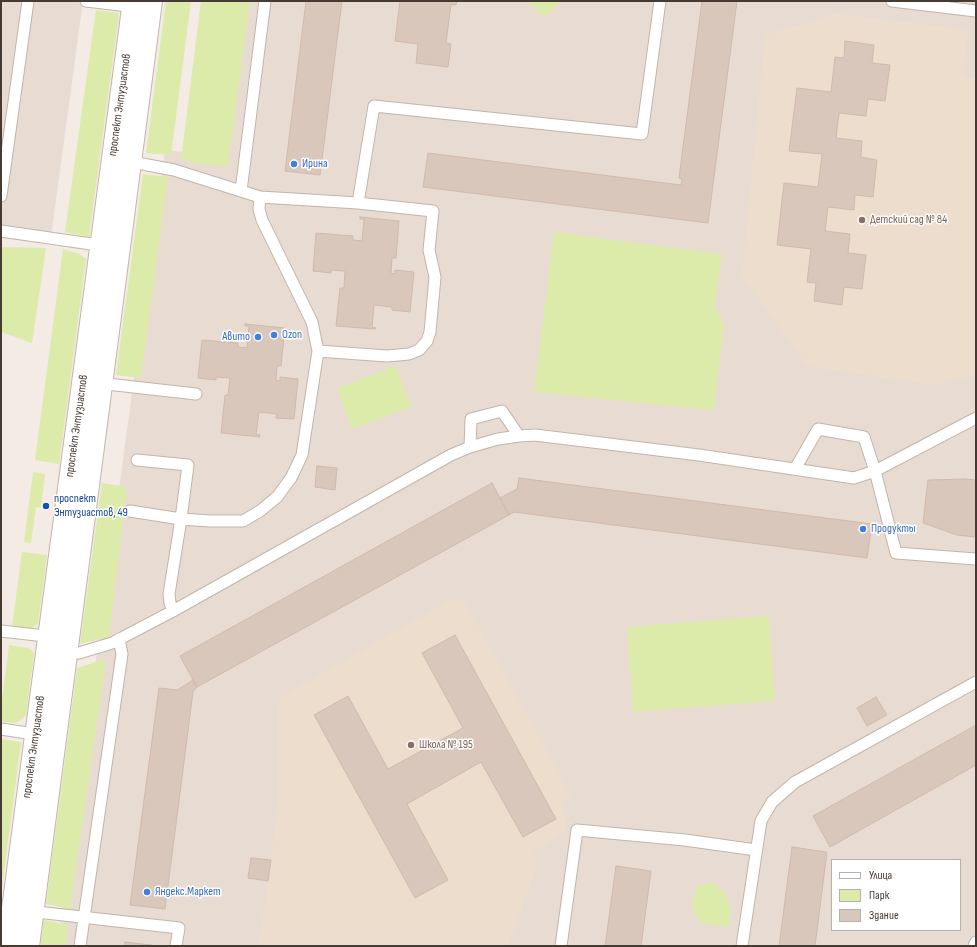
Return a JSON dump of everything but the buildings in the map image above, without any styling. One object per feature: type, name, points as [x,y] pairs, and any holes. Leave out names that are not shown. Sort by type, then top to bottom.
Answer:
[{"type":"street","name":"проспект Энтузиастов","points":[[28,946],[23,911],[142,4]]},
{"type":"street","name":"проспект Энтузиастов","points":[[8,946],[23,911]]},
{"type":"lane","points":[[1,196],[28,1]]},
{"type":"lane","points":[[86,1],[142,4]]},
{"type":"lane","points":[[241,191],[265,1]]},
{"type":"lane","points":[[358,203],[374,106],[642,134],[660,1]]},
{"type":"lane","points":[[892,1],[976,11]]},
{"type":"lane","points":[[121,160],[174,170],[260,197],[358,203],[433,211],[429,250],[435,276],[430,332],[427,341],[419,350],[409,354],[387,356],[318,351]]},
{"type":"lane","points":[[130,511],[181,519],[243,521],[260,511],[277,497],[291,478],[302,455],[318,351],[312,322],[262,220],[259,209],[260,197]]},
{"type":"lane","points":[[1,232],[110,246]]},
{"type":"lane","points":[[92,382],[196,394]]},
{"type":"lane","points":[[470,447],[472,419],[502,411],[519,436]]},
{"type":"lane","points":[[1,631],[58,644],[79,653],[112,643],[173,611],[451,455],[470,447],[498,439],[535,435],[707,456],[854,478],[875,471],[976,418]]},
{"type":"lane","points":[[795,469],[818,430],[864,437],[875,471],[896,553],[976,559]]},
{"type":"lane","points":[[137,460],[188,465],[169,594],[173,611]]},
{"type":"lane","points":[[80,946],[122,654],[119,639]]},
{"type":"lane","points":[[742,946],[761,821],[772,802],[795,782],[976,682]]},
{"type":"lane","points":[[1,730],[45,735]]},
{"type":"lane","points":[[561,946],[577,830],[685,840],[756,850]]},
{"type":"lane","points":[[23,911],[179,928],[176,946]]},
{"type":"lane","points":[[974,946],[976,942]]},
{"type":"shaded area","points":[[1,1],[83,1],[50,244],[1,238]]},
{"type":"shaded area","points":[[238,1],[976,1],[976,946],[57,946],[165,150],[218,156]]},
{"type":"shaded area","name":"Детский сад № 84","points":[[837,14],[968,30],[962,77],[976,79],[976,374],[934,385],[807,366],[742,276],[765,35]]},
{"type":"shaded area","name":"Школа № 195","points":[[452,599],[463,599],[572,797],[562,803],[566,820],[566,830],[560,836],[533,852],[538,864],[508,946],[257,946],[263,917],[279,791],[279,698]]},
{"type":"green space","points":[[166,1],[191,1],[171,155],[146,153]]},
{"type":"green space","points":[[201,1],[250,1],[228,166],[181,160]]},
{"type":"green space","points":[[528,1],[561,1],[544,17]]},
{"type":"green space","points":[[96,10],[119,13],[89,237],[65,232]]},
{"type":"green space","points":[[143,174],[168,177],[141,378],[116,375]]},
{"type":"green space","points":[[554,232],[722,254],[715,307],[724,325],[714,410],[534,392]]},
{"type":"green space","points":[[1,248],[46,248],[32,343],[1,332]]},
{"type":"green space","points":[[63,249],[79,254],[86,259],[59,464],[35,460]]},
{"type":"green space","points":[[396,366],[411,407],[352,429],[337,388]]},
{"type":"green space","points":[[33,472],[45,474],[41,508],[36,507],[31,543],[24,542]]},
{"type":"green space","points":[[102,483],[127,487],[109,637],[80,644]]},
{"type":"green space","points":[[22,552],[47,555],[38,623],[29,629],[12,627]]},
{"type":"green space","points":[[769,616],[775,701],[633,712],[627,627]]},
{"type":"green space","points":[[9,645],[27,648],[34,653],[26,715],[18,722],[13,723],[1,721],[1,708]]},
{"type":"green space","points":[[106,659],[70,909],[46,904],[77,668]]},
{"type":"green space","points":[[1,739],[21,742],[1,894]]},
{"type":"green space","points":[[712,882],[725,893],[731,912],[728,927],[699,922],[691,904],[698,885]]},
{"type":"green space","points":[[44,920],[68,925],[66,946],[40,946]]},
{"type":"place","name":"Ирина","points":[[294,164]]},
{"type":"place","name":"Детский сад № 84","points":[[862,220]]},
{"type":"place","name":"Ozon","points":[[274,335]]},
{"type":"place","name":"Авито","points":[[258,337]]},
{"type":"place","name":"проспект Энтузиастов, 49","points":[[46,506]]},
{"type":"place","name":"Продукты","points":[[863,529]]},
{"type":"place","name":"Школа № 195","points":[[411,745]]},
{"type":"place","name":"Яндекс.Маркет","points":[[147,892]]}]
